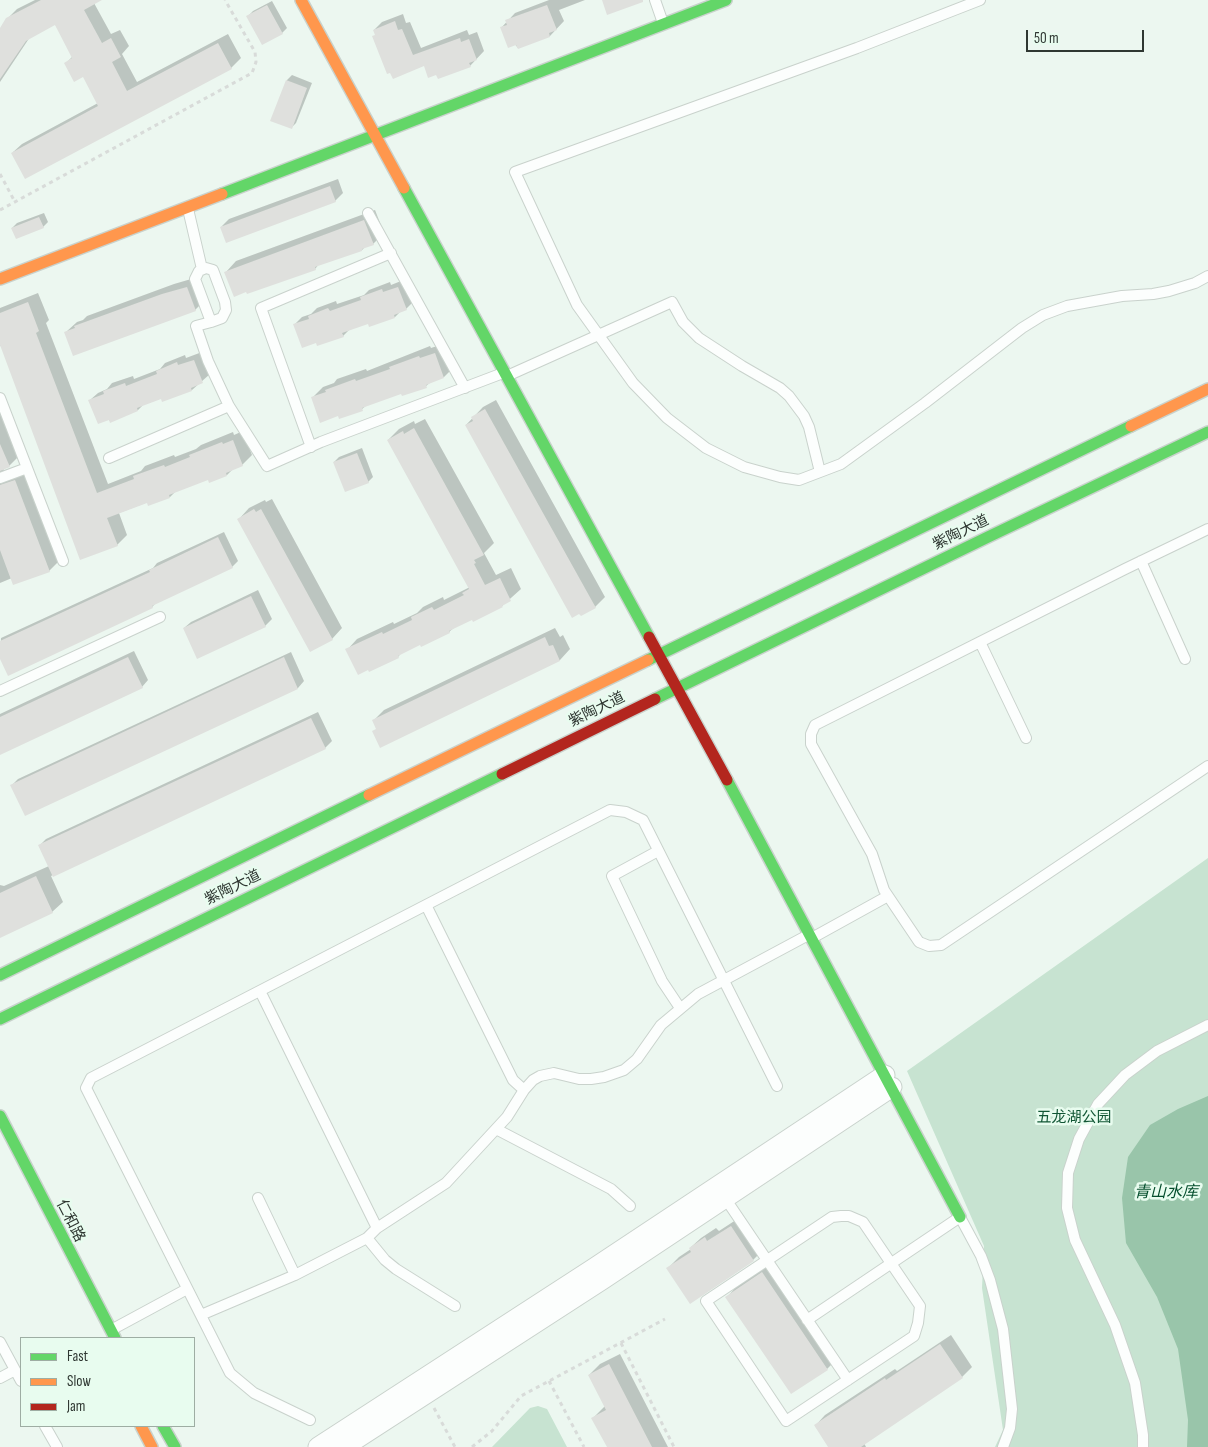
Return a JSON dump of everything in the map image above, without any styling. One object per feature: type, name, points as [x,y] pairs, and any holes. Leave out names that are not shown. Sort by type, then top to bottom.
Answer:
[{"type":"main road","points":[[301,0],[677,688],[960,1217]]},
{"type":"main road","points":[[0,279],[726,0]]},
{"type":"main road","name":"紫陶大道","points":[[0,975],[658,654],[1208,389]]},
{"type":"main road","name":"紫陶大道","points":[[0,1019],[677,688],[1208,432]]},
{"type":"main road","name":"仁和路","points":[[0,1116],[112,1334]]},
{"type":"main road","points":[[142,1427],[152,1447]]},
{"type":"main road","points":[[164,1427],[175,1447]]},
{"type":"street","points":[[344,1447],[725,1198],[888,1081]]},
{"type":"street","points":[[318,1447],[586,1273],[888,1081]]},
{"type":"lane","points":[[655,0],[664,24]]},
{"type":"lane","points":[[980,0],[857,48],[515,172],[577,305],[633,383],[680,428],[706,448],[744,466],[780,477],[799,480],[841,464],[1042,315],[1067,306],[1122,296],[1168,291],[1195,283],[1208,276]]},
{"type":"lane","points":[[187,208],[202,269]]},
{"type":"lane","points":[[368,213],[465,388]]},
{"type":"lane","points":[[312,447],[261,308],[391,253]]},
{"type":"lane","points":[[211,322],[195,279],[196,274],[202,269],[213,270],[225,302],[226,310],[222,318],[211,322],[196,326],[208,361],[229,406],[267,466],[465,388],[506,374],[672,302],[684,322],[699,338],[780,388],[789,396],[804,416],[809,428],[820,472]]},
{"type":"lane","points":[[0,398],[63,561]]},
{"type":"lane","points":[[109,458],[229,406]]},
{"type":"lane","points":[[0,478],[27,468]]},
{"type":"lane","points":[[1208,529],[815,725],[811,734],[811,744],[872,854],[884,890],[919,942],[929,946],[941,945],[1208,766]]},
{"type":"lane","points":[[1141,561],[1185,659]]},
{"type":"lane","points":[[0,691],[160,617]]},
{"type":"lane","points":[[980,642],[1026,738]]},
{"type":"lane","points":[[310,1420],[264,1398],[230,1373],[86,1088],[91,1078],[610,810],[626,812],[643,820],[777,1086]]},
{"type":"lane","points":[[658,851],[612,876],[662,981],[680,1008]]},
{"type":"lane","points":[[201,1315],[294,1275],[368,1238],[377,1228],[446,1183],[496,1129],[533,1080],[554,1073],[591,1079],[614,1075],[624,1070],[637,1059],[662,1025],[698,994],[888,896]]},
{"type":"lane","points":[[426,905],[513,1080],[524,1090]]},
{"type":"lane","points":[[260,991],[377,1228]]},
{"type":"lane","points":[[1143,1447],[1143,1435],[1132,1375],[1115,1325],[1075,1240],[1067,1208],[1068,1173],[1079,1139],[1098,1104],[1125,1075],[1157,1051],[1208,1025]]},
{"type":"lane","points":[[496,1129],[611,1189],[630,1206]]},
{"type":"lane","points":[[258,1198],[294,1275]]},
{"type":"lane","points":[[725,1198],[848,1380]]},
{"type":"lane","points":[[849,1216],[863,1222],[891,1263],[920,1306],[914,1336],[786,1421],[706,1301],[832,1217],[849,1216]]},
{"type":"lane","points":[[807,1320],[960,1217],[981,1256],[990,1280],[1003,1329],[1012,1409],[1010,1428],[1003,1447]]},
{"type":"lane","points":[[368,1238],[375,1248],[396,1269],[455,1306]]},
{"type":"lane","points":[[112,1334],[187,1289]]},
{"type":"lane","points":[[0,1342],[20,1379]]},
{"type":"lane","points":[[0,1378],[15,1370]]},
{"type":"lane","points":[[46,1427],[57,1447]]},
{"type":"path","points":[[0,210],[252,73],[256,62],[255,52],[225,0]]},
{"type":"path","points":[[0,174],[15,202]]},
{"type":"path","points":[[472,1447],[492,1431],[521,1396],[665,1319]]},
{"type":"path","points":[[620,1342],[674,1447]]},
{"type":"path","points":[[549,1381],[584,1447]]},
{"type":"path","points":[[426,1393],[455,1447]]},
{"type":"green space","name":"五龙湖公园","points":[[1208,858],[1208,1447],[995,1447],[1003,1430],[982,1288],[984,1246],[907,1071]]},
{"type":"green space","points":[[538,1406],[547,1409],[567,1447],[492,1447],[530,1408]]},
{"type":"water","name":"青山水库","points":[[1208,1096],[1208,1447],[1187,1447],[1188,1420],[1178,1349],[1157,1297],[1126,1243],[1122,1198],[1128,1157],[1150,1125],[1178,1109]]},
{"type":"building","points":[[41,0],[102,0],[84,10],[102,43],[111,38],[121,57],[112,62],[127,91],[218,43],[232,69],[25,179],[11,153],[98,106],[83,77],[74,82],[64,63],[72,58],[55,25],[26,41],[0,79],[0,28],[6,18]]},
{"type":"building","points":[[602,0],[643,0],[643,2],[607,15]]},
{"type":"building","points":[[267,5],[283,34],[262,45],[246,16]]},
{"type":"building","points":[[547,5],[557,30],[549,33],[550,37],[518,49],[516,45],[508,48],[500,27],[507,25],[505,20]]},
{"type":"building","points":[[395,21],[398,30],[402,29],[413,55],[460,38],[461,42],[469,39],[477,60],[469,63],[471,67],[438,79],[436,75],[428,78],[424,66],[393,79],[390,73],[387,74],[372,36],[375,35],[373,30]]},
{"type":"building","points":[[286,80],[307,88],[292,129],[270,121]]},
{"type":"building","points":[[330,186],[336,202],[226,243],[220,227]]},
{"type":"building","points":[[39,217],[44,228],[16,239],[11,228]]},
{"type":"building","points":[[364,220],[374,245],[315,267],[316,270],[234,297],[224,272]]},
{"type":"building","points":[[187,287],[196,311],[73,356],[64,332],[75,328],[74,326],[162,294]]},
{"type":"building","points":[[398,287],[407,310],[394,315],[395,318],[369,327],[368,324],[342,333],[344,337],[317,346],[316,343],[302,348],[293,324],[309,319],[308,316],[328,308],[330,311],[361,300],[360,297],[382,289],[383,292]]},
{"type":"building","points":[[28,302],[39,331],[36,333],[97,493],[134,479],[133,476],[164,465],[165,467],[222,442],[223,444],[233,440],[243,466],[226,473],[227,476],[209,483],[208,480],[169,495],[170,498],[148,506],[147,503],[107,518],[118,546],[80,560],[0,345],[0,313]]},
{"type":"building","points":[[435,353],[444,378],[426,385],[427,388],[402,396],[401,394],[362,408],[363,411],[339,419],[338,416],[320,423],[311,397],[355,379],[356,381],[390,369],[389,367],[419,356],[420,358]]},
{"type":"building","points":[[194,360],[203,383],[191,388],[192,391],[162,402],[161,399],[137,408],[138,411],[110,423],[109,420],[98,424],[88,400],[104,394],[103,391],[125,383],[126,386],[157,374],[156,371],[177,362],[178,365]]},
{"type":"building","points":[[485,409],[596,608],[581,616],[579,614],[572,618],[465,425],[473,421],[471,417]]},
{"type":"building","points":[[414,428],[484,555],[474,560],[476,563],[474,564],[485,585],[500,578],[511,601],[473,622],[472,620],[449,631],[450,633],[398,656],[399,658],[358,675],[345,649],[412,620],[411,617],[432,607],[434,610],[464,595],[462,593],[469,589],[387,440],[403,431],[404,434]]},
{"type":"building","points":[[0,444],[10,467],[0,471]]},
{"type":"building","points":[[357,453],[369,483],[345,492],[333,462]]},
{"type":"building","points":[[15,480],[50,572],[13,585],[0,550],[0,485]]},
{"type":"building","points":[[254,509],[256,512],[261,509],[333,640],[310,652],[237,519]]},
{"type":"building","points":[[218,537],[233,568],[8,676],[0,659],[0,641],[150,572],[149,570]]},
{"type":"building","points":[[251,596],[266,627],[197,659],[183,628]]},
{"type":"building","points":[[545,637],[549,646],[553,645],[560,661],[380,748],[372,731],[376,729],[372,720]]},
{"type":"building","points":[[128,657],[143,688],[0,755],[0,717]]},
{"type":"building","points":[[284,657],[298,689],[25,816],[10,785]]},
{"type":"building","points":[[311,718],[326,749],[53,877],[38,845]]},
{"type":"building","points":[[36,876],[53,913],[0,938],[0,893]]},
{"type":"building","points":[[731,1226],[754,1261],[690,1304],[666,1268],[691,1252],[689,1248],[705,1237],[707,1241]]},
{"type":"building","points":[[762,1272],[828,1370],[791,1394],[725,1297]]},
{"type":"building","points":[[940,1344],[963,1378],[861,1447],[828,1447],[814,1425]]},
{"type":"building","points":[[609,1364],[652,1447],[607,1447],[591,1418],[606,1410],[588,1375]]},
{"type":"traffic: fast","points":[[222,194],[726,0]]},
{"type":"traffic: fast","points":[[404,188],[649,637]]},
{"type":"traffic: fast","points":[[648,660],[1131,426]]},
{"type":"traffic: fast","points":[[655,699],[1208,432]]},
{"type":"traffic: fast","points":[[0,1019],[502,774]]},
{"type":"traffic: fast","points":[[727,780],[960,1217]]},
{"type":"traffic: fast","points":[[0,975],[369,795]]},
{"type":"traffic: fast","points":[[0,1116],[114,1337]]},
{"type":"traffic: fast","points":[[164,1427],[175,1447]]},
{"type":"traffic: slow","points":[[301,0],[404,188]]},
{"type":"traffic: slow","points":[[0,279],[222,194]]},
{"type":"traffic: slow","points":[[1131,426],[1208,389]]},
{"type":"traffic: slow","points":[[369,795],[648,660]]},
{"type":"traffic: slow","points":[[142,1427],[152,1447]]},
{"type":"traffic: jam","points":[[649,637],[727,780]]},
{"type":"traffic: jam","points":[[502,774],[655,699]]}]
